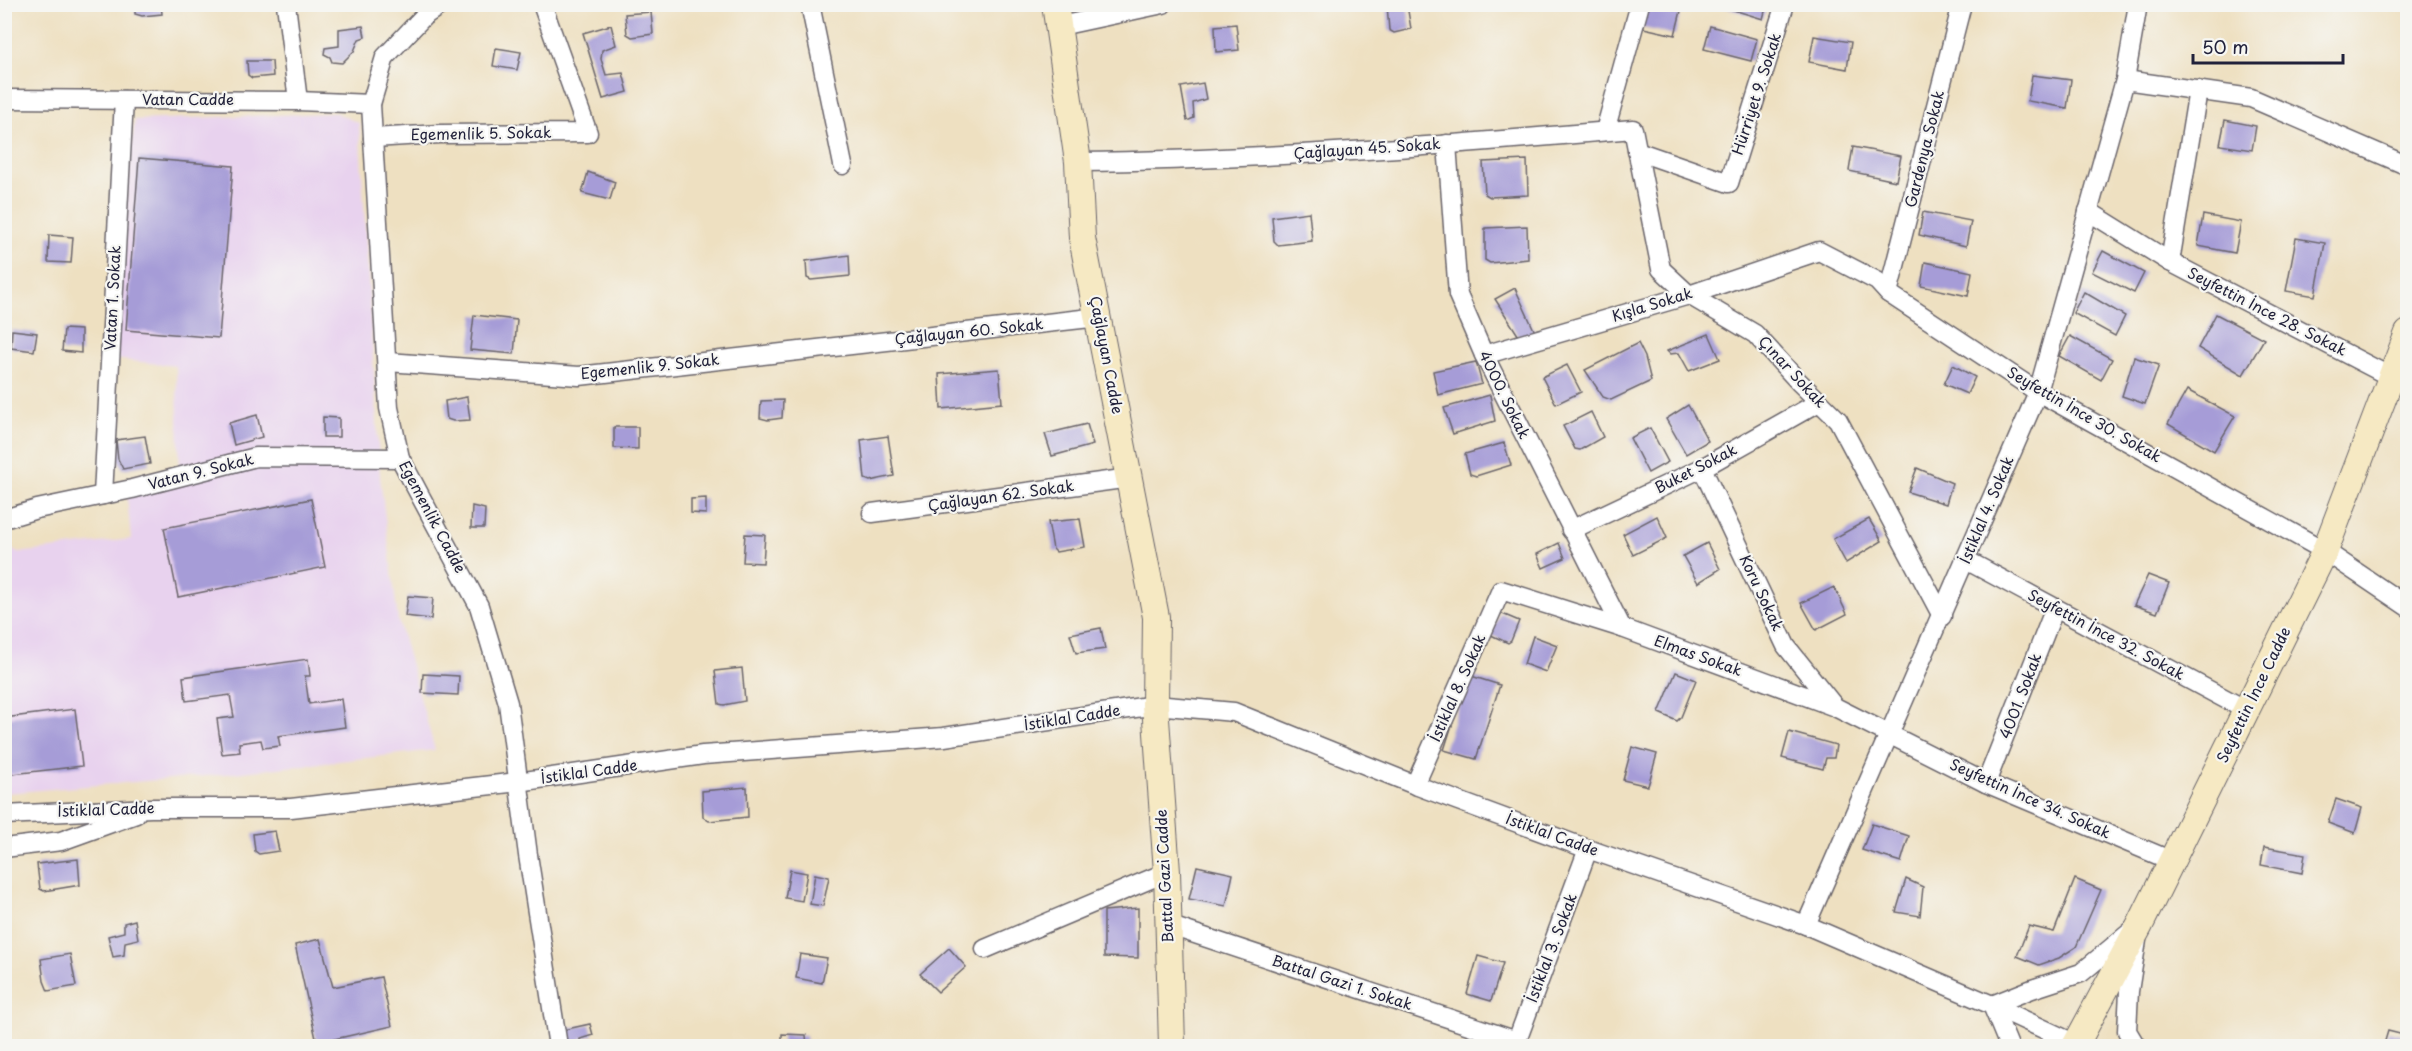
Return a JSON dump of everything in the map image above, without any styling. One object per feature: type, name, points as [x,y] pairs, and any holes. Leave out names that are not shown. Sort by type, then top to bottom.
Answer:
[{"type":"street","points":[[286,4],[298,101]]},
{"type":"street","name":"Egemenlik Cadde","points":[[441,4],[424,16],[386,57],[371,104],[389,408],[400,458],[479,606],[508,703],[558,1047]]},
{"type":"street","name":"Egemenlik 5. Sokak","points":[[373,138],[440,134],[588,133],[542,4]]},
{"type":"street","points":[[810,4],[843,165]]},
{"type":"street","points":[[1058,15],[1163,4]]},
{"type":"street","points":[[1605,131],[1640,4]]},
{"type":"street","name":"Hürriyet 9. Sokak","points":[[1637,151],[1729,183],[1785,4]]},
{"type":"street","name":"Gardenya Sokak","points":[[1888,293],[1962,4]]},
{"type":"street","name":"İstiklal 4. Sokak","points":[[1806,925],[2038,392],[2125,80],[2138,4]]},
{"type":"street","name":"Çağlayan Cadde","points":[[1058,15],[1078,162],[1082,238],[1156,617],[1155,705]]},
{"type":"street","points":[[2125,80],[2251,98],[2408,166]]},
{"type":"street","name":"Seyfettin İnce 28. Sokak","points":[[2198,90],[2170,262],[2400,381]]},
{"type":"street","name":"Vatan Cadde","points":[[4,99],[298,101],[371,104]]},
{"type":"street","name":"Vatan 1. Sokak","points":[[103,495],[124,100]]},
{"type":"street","name":"Çağlayan 45. Sokak","points":[[1078,162],[1190,161],[1633,129],[1637,151]]},
{"type":"street","name":"4000. Sokak","points":[[1447,144],[1458,295],[1484,355],[1622,628]]},
{"type":"street","name":"Çınar Sokak","points":[[1637,151],[1661,269],[1689,295],[1755,334],[1838,420],[1942,615]]},
{"type":"street","points":[[2088,211],[2170,262]]},
{"type":"street","name":"Seyfettin İnce 30. Sokak","points":[[1819,251],[1878,281],[1888,293],[2038,392],[2325,551],[2408,607]]},
{"type":"street","name":"Kışla Sokak","points":[[1484,355],[1689,295],[1819,251]]},
{"type":"street","name":"Çağlayan 60. Sokak","points":[[839,346],[1099,317]]},
{"type":"street","name":"Seyfettin İnce Cadde","points":[[2077,1046],[2140,925],[2325,551],[2400,381],[2408,333]]},
{"type":"street","name":"Egemenlik 9. Sokak","points":[[388,362],[579,376],[839,346]]},
{"type":"street","name":"Buket Sokak","points":[[1571,530],[1702,468],[1819,402]]},
{"type":"street","name":"Vatan 9. Sokak","points":[[4,519],[37,509],[256,457],[400,458]]},
{"type":"street","name":"Koru Sokak","points":[[1702,468],[1786,646],[1835,707]]},
{"type":"street","name":"Çağlayan 62. Sokak","points":[[872,513],[1130,478]]},
{"type":"street","name":"Seyfettin İnce 32. Sokak","points":[[1966,560],[2246,710]]},
{"type":"street","name":"Elmas Sokak","points":[[1501,590],[1622,628],[1835,707],[1890,734]]},
{"type":"street","name":"İstiklal 8. Sokak","points":[[1415,785],[1501,590]]},
{"type":"street","name":"4001. Sokak","points":[[1986,783],[2055,608]]},
{"type":"street","name":"İstiklal Cadde","points":[[4,815],[152,808],[291,808],[518,782],[703,755],[944,737],[1155,705],[1234,712],[1415,785],[1588,849],[1806,925],[1992,1005],[2077,1046]]},
{"type":"street","name":"Battal Gazi Cadde","points":[[1155,705],[1167,872],[1172,1047]]},
{"type":"street","name":"Seyfettin İnce 34. Sokak","points":[[1890,734],[1986,783],[2172,861]]},
{"type":"street","points":[[4,848],[61,841],[152,808]]},
{"type":"street","name":"İstiklal 3. Sokak","points":[[1516,1044],[1588,849]]},
{"type":"street","points":[[985,949],[1167,872]]},
{"type":"street","name":"Battal Gazi 1. Sokak","points":[[1168,925],[1516,1044]]},
{"type":"street","points":[[2009,1047],[1992,1005],[2032,988],[2081,974],[2140,925]]},
{"type":"street","points":[[2136,1047],[2127,1031],[2129,991],[2140,925]]},
{"type":"shaded area","points":[[336,113],[359,123],[380,477],[398,620],[435,750],[217,775],[5,793],[4,545],[18,553],[131,539],[126,485],[180,472],[176,366],[113,359],[111,324],[135,120]]},
{"type":"building","points":[[135,4],[161,4],[162,14],[142,16],[135,14]]},
{"type":"building","points":[[1645,4],[1655,4],[1681,11],[1675,35],[1639,27]]},
{"type":"building","points":[[1714,4],[1767,4],[1763,19]]},
{"type":"building","points":[[1387,5],[1407,5],[1411,29],[1394,33],[1389,30]]},
{"type":"building","points":[[651,12],[653,34],[632,37],[627,34],[625,14]]},
{"type":"building","points":[[1236,24],[1239,50],[1216,52],[1215,26]]},
{"type":"building","points":[[611,25],[616,45],[602,50],[601,59],[606,75],[623,73],[628,92],[603,99],[583,33]]},
{"type":"building","points":[[363,26],[365,37],[359,39],[354,51],[342,63],[332,62],[330,57],[324,54],[325,48],[339,46],[339,29]]},
{"type":"building","points":[[1710,26],[1757,39],[1751,61],[1704,49]]},
{"type":"building","points":[[1814,36],[1851,42],[1847,69],[1809,62]]},
{"type":"building","points":[[496,48],[521,52],[517,70],[493,66]]},
{"type":"building","points":[[247,61],[272,61],[273,76],[252,78],[248,75]]},
{"type":"building","points":[[2032,75],[2071,80],[2067,108],[2028,101]]},
{"type":"building","points":[[1203,83],[1206,99],[1193,103],[1194,118],[1187,121],[1181,87]]},
{"type":"building","points":[[2225,120],[2256,126],[2252,150],[2220,145]]},
{"type":"building","points":[[1853,147],[1901,156],[1896,181],[1849,171]]},
{"type":"building","points":[[139,158],[233,166],[219,338],[126,330]]},
{"type":"building","points":[[1527,160],[1528,195],[1490,197],[1485,194],[1483,162]]},
{"type":"building","points":[[588,172],[615,182],[610,200],[582,193]]},
{"type":"building","points":[[1309,212],[1312,241],[1278,245],[1274,241],[1272,217]]},
{"type":"building","points":[[1923,212],[1971,221],[1966,246],[1919,235]]},
{"type":"building","points":[[2203,215],[2241,222],[2235,253],[2198,246]]},
{"type":"building","points":[[1527,226],[1528,259],[1490,263],[1485,260],[1485,228]]},
{"type":"building","points":[[49,235],[73,237],[71,263],[48,262]]},
{"type":"building","points":[[2296,238],[2325,243],[2315,296],[2286,291]]},
{"type":"building","points":[[2103,251],[2144,273],[2134,293],[2092,272]]},
{"type":"building","points":[[849,255],[850,276],[811,280],[807,278],[806,261]]},
{"type":"building","points":[[1925,262],[1972,272],[1968,296],[1921,286]]},
{"type":"building","points":[[1515,288],[1535,332],[1520,338],[1495,299]]},
{"type":"building","points":[[2084,292],[2125,316],[2115,336],[2073,313]]},
{"type":"building","points":[[2216,314],[2264,339],[2243,375],[2198,348]]},
{"type":"building","points":[[474,315],[517,320],[514,354],[470,350]]},
{"type":"building","points":[[64,329],[81,330],[81,353],[62,351]]},
{"type":"building","points":[[12,330],[37,333],[34,351],[11,348]]},
{"type":"building","points":[[1709,334],[1720,359],[1689,371],[1679,353],[1670,354],[1667,351]]},
{"type":"building","points":[[2070,336],[2112,359],[2101,380],[2059,356]]},
{"type":"building","points":[[1638,343],[1645,357],[1651,381],[1611,400],[1603,397],[1585,370]]},
{"type":"building","points":[[2134,357],[2159,365],[2145,404],[2122,396]]},
{"type":"building","points":[[1476,362],[1482,384],[1438,395],[1433,371]]},
{"type":"building","points":[[1567,365],[1581,392],[1556,404],[1542,377]]},
{"type":"building","points":[[1953,365],[1975,377],[1967,394],[1944,384]]},
{"type":"building","points":[[999,369],[1002,403],[941,409],[939,374]]},
{"type":"building","points":[[2187,390],[2235,416],[2214,451],[2168,424]]},
{"type":"building","points":[[1490,395],[1495,421],[1453,434],[1444,408]]},
{"type":"building","points":[[467,397],[470,420],[447,419],[445,401]]},
{"type":"building","points":[[783,400],[782,418],[768,420],[760,418],[761,401]]},
{"type":"building","points":[[1688,405],[1708,441],[1686,454],[1666,419]]},
{"type":"building","points":[[1591,412],[1603,437],[1580,450],[1575,449],[1563,426]]},
{"type":"building","points":[[257,415],[262,437],[234,445],[229,423]]},
{"type":"building","points":[[323,417],[339,418],[339,437],[323,437]]},
{"type":"building","points":[[1087,424],[1093,445],[1052,456],[1045,434]]},
{"type":"building","points":[[614,427],[638,427],[638,449],[614,448]]},
{"type":"building","points":[[1650,428],[1668,462],[1648,473],[1630,438]]},
{"type":"building","points":[[145,436],[150,464],[123,469],[118,459],[116,440]]},
{"type":"building","points":[[888,436],[894,476],[870,481],[865,479],[861,440]]},
{"type":"building","points":[[1504,443],[1511,465],[1476,476],[1470,474],[1465,454]]},
{"type":"building","points":[[1917,468],[1952,483],[1946,504],[1908,492]]},
{"type":"building","points":[[706,498],[706,514],[691,513],[691,499]]},
{"type":"building","points":[[311,499],[325,567],[178,597],[164,528]]},
{"type":"building","points":[[472,506],[485,509],[484,528],[471,528]]},
{"type":"building","points":[[1657,516],[1667,538],[1633,555],[1623,534]]},
{"type":"building","points":[[1080,519],[1085,547],[1056,552],[1053,549],[1048,522]]},
{"type":"building","points":[[1869,519],[1882,541],[1846,563],[1833,539]]},
{"type":"building","points":[[745,534],[765,535],[763,563],[743,562]]},
{"type":"building","points":[[1559,543],[1565,558],[1543,568],[1537,554]]},
{"type":"building","points":[[1707,543],[1720,569],[1698,583],[1683,556]]},
{"type":"building","points":[[2148,575],[2169,583],[2157,613],[2134,605]]},
{"type":"building","points":[[1834,587],[1847,614],[1816,630],[1801,603]]},
{"type":"building","points":[[408,596],[433,598],[431,619],[405,616]]},
{"type":"building","points":[[1500,613],[1519,621],[1508,643],[1491,635]]},
{"type":"building","points":[[1101,628],[1105,649],[1076,653],[1070,634]]},
{"type":"building","points":[[1533,636],[1557,645],[1546,672],[1524,664]]},
{"type":"building","points":[[308,659],[310,676],[305,676],[309,704],[341,699],[345,727],[278,736],[280,746],[263,748],[261,740],[239,743],[240,752],[222,754],[217,719],[234,717],[230,695],[186,701],[183,677]]},
{"type":"building","points":[[742,668],[745,701],[719,704],[715,671]]},
{"type":"building","points":[[1676,672],[1696,680],[1681,717],[1677,721],[1659,713]]},
{"type":"building","points":[[423,674],[459,676],[458,695],[422,693]]},
{"type":"building","points":[[1468,675],[1500,685],[1476,759],[1444,750]]},
{"type":"building","points":[[75,709],[82,766],[4,775],[4,718]]},
{"type":"building","points":[[1789,732],[1836,745],[1834,758],[1826,758],[1823,769],[1782,758]]},
{"type":"building","points":[[1632,747],[1657,754],[1648,786],[1623,780]]},
{"type":"building","points":[[747,787],[748,817],[709,821],[703,817],[702,791]]},
{"type":"building","points":[[2336,799],[2362,808],[2355,833],[2328,823]]},
{"type":"building","points":[[1872,824],[1909,836],[1901,862],[1862,850]]},
{"type":"building","points":[[275,831],[279,851],[259,854],[255,851],[253,834]]},
{"type":"building","points":[[2264,847],[2305,854],[2302,873],[2261,865]]},
{"type":"building","points":[[78,859],[80,885],[44,891],[40,889],[37,864]]},
{"type":"building","points":[[1197,866],[1233,874],[1226,906],[1189,899]]},
{"type":"building","points":[[790,870],[807,873],[802,901],[785,898]]},
{"type":"building","points":[[815,874],[829,877],[823,906],[810,904]]},
{"type":"building","points":[[1906,879],[1923,887],[1920,916],[1896,912]]},
{"type":"building","points":[[2075,879],[2101,890],[2076,947],[2059,958],[2039,965],[2017,956],[2029,926],[2054,932]]},
{"type":"building","points":[[1138,908],[1138,958],[1104,957],[1104,911]]},
{"type":"building","points":[[135,920],[138,939],[125,942],[124,955],[113,957],[108,936],[124,932],[124,923]]},
{"type":"building","points":[[320,939],[333,987],[381,977],[392,1026],[317,1043],[295,945]]},
{"type":"building","points":[[949,948],[966,967],[938,992],[920,974]]},
{"type":"building","points":[[70,954],[76,986],[48,991],[41,959]]},
{"type":"building","points":[[800,954],[827,958],[822,983],[796,978]]},
{"type":"building","points":[[1478,956],[1503,963],[1491,1001],[1467,994]]},
{"type":"building","points":[[590,1024],[593,1035],[580,1039],[580,1046],[563,1046],[558,1031]]},
{"type":"building","points":[[2388,1031],[2408,1036],[2408,1046],[2384,1044]]},
{"type":"building","points":[[782,1034],[806,1035],[807,1046],[782,1046]]}]
